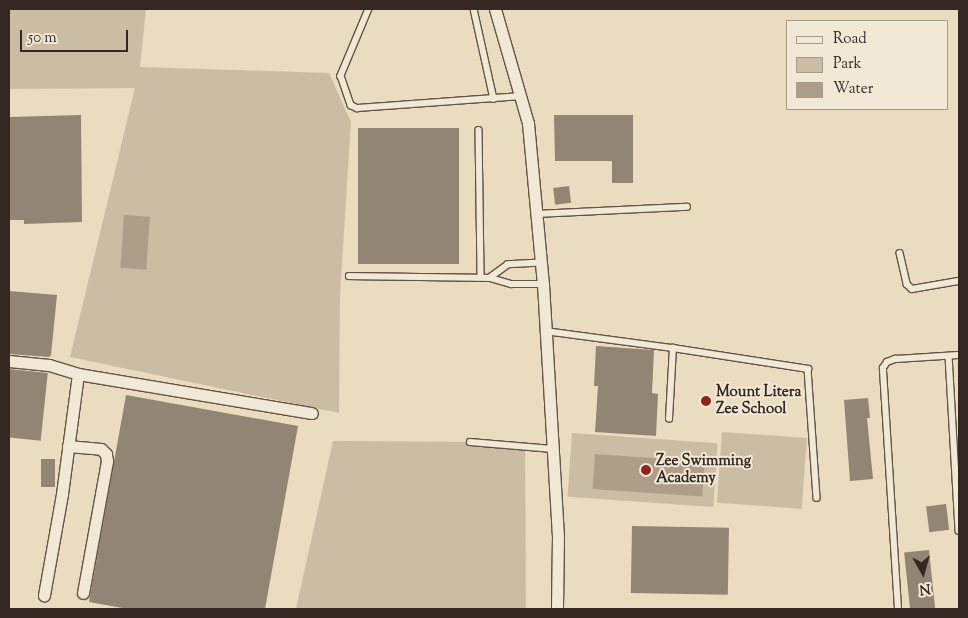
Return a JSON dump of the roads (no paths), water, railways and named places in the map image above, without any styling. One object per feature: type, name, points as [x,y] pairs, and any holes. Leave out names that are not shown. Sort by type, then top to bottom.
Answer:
[{"type":"street","points":[[495,9],[528,123],[546,331],[558,536],[557,609]]},
{"type":"street","points":[[9,360],[49,365],[78,374],[312,412]]},
{"type":"street","points":[[44,595],[78,374]]},
{"type":"street","points":[[68,446],[101,449],[106,454],[107,461],[83,593]]},
{"type":"lane","points":[[369,9],[341,76],[351,105],[363,109],[520,96]]},
{"type":"lane","points":[[474,9],[494,99]]},
{"type":"lane","points":[[479,130],[481,277]]},
{"type":"lane","points":[[536,214],[687,207]]},
{"type":"lane","points":[[900,253],[907,284],[912,289],[959,281]]},
{"type":"lane","points":[[490,278],[508,265],[541,263]]},
{"type":"lane","points":[[349,276],[481,277],[511,284],[542,284]]},
{"type":"lane","points":[[546,331],[674,348],[808,369],[817,498]]},
{"type":"lane","points":[[669,419],[674,348]]},
{"type":"lane","points":[[898,609],[883,368],[887,362],[895,359],[959,355]]},
{"type":"lane","points":[[949,356],[959,531]]},
{"type":"lane","points":[[470,442],[553,449]]},
{"type":"water","points":[[124,215],[150,217],[146,270],[120,268]]},
{"type":"water","points":[[595,454],[705,462],[702,497],[593,489]]},
{"type":"place","name":"Mount Litera Zee School","points":[[706,401]]},
{"type":"place","name":"Zee Swimming Academy","points":[[646,470]]}]
